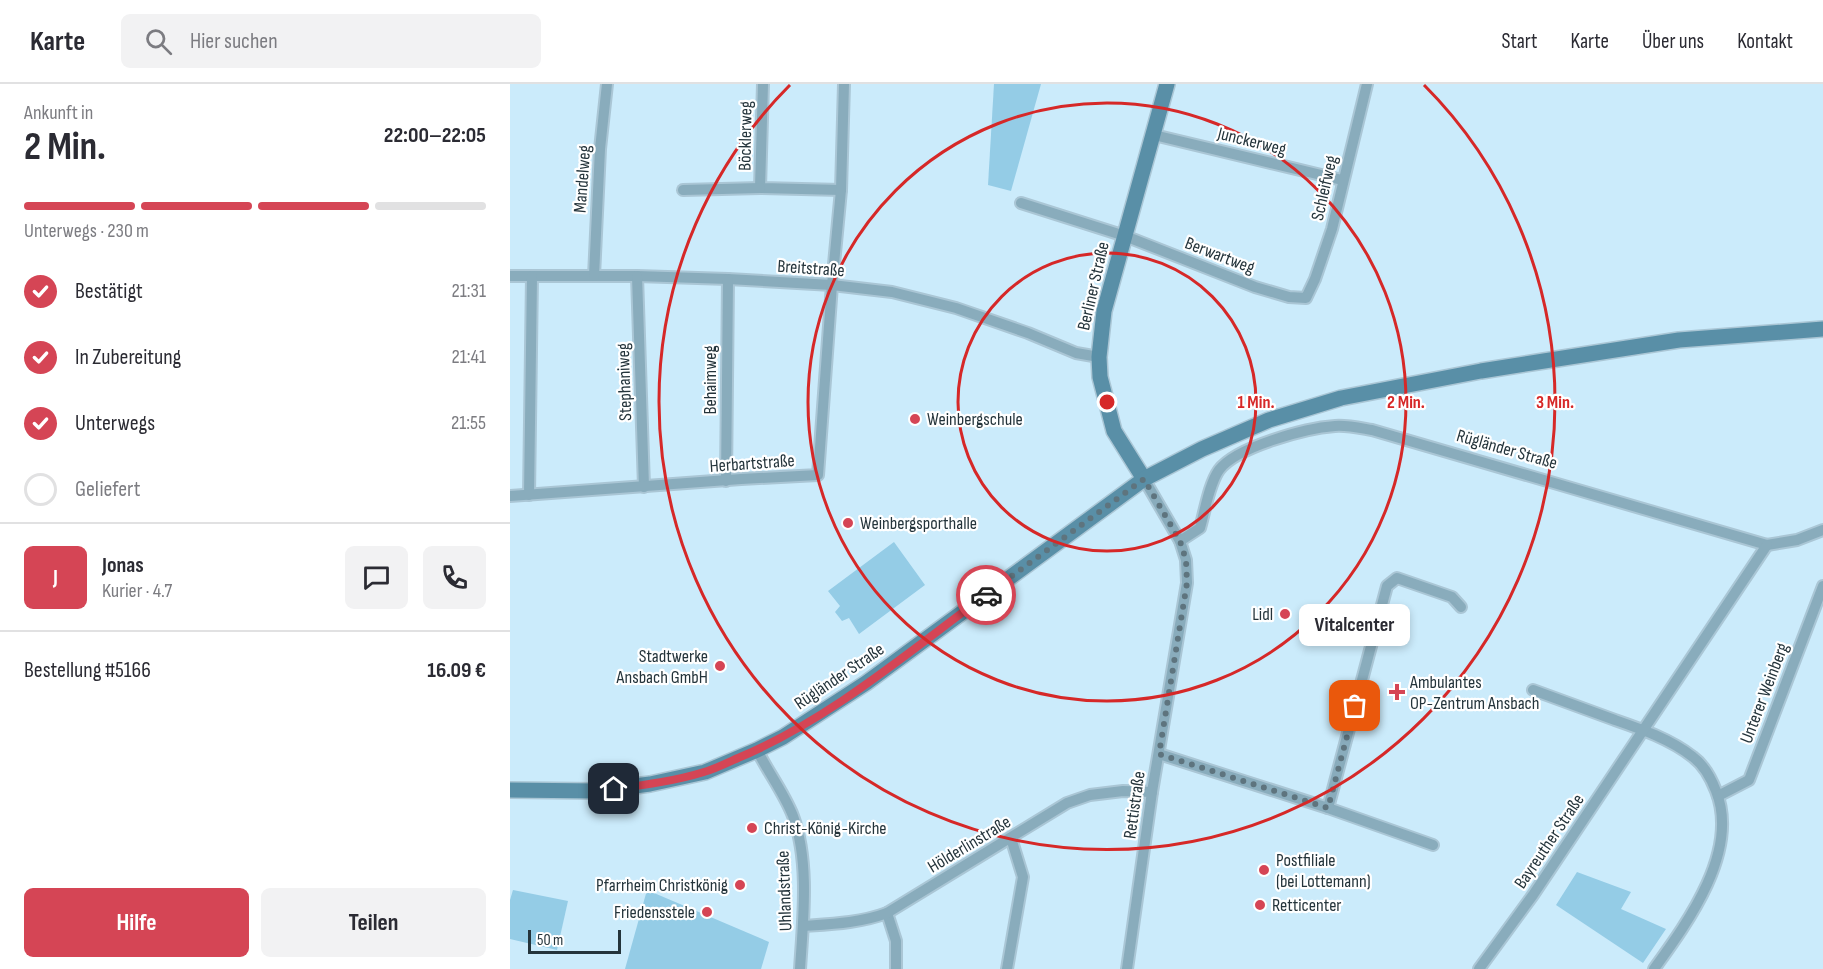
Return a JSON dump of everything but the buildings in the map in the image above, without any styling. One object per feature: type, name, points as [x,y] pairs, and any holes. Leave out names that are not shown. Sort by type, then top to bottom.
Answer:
[{"type":"main road","name":"Berliner Straße","points":[[1144,479],[1114,431],[1100,376],[1099,357],[1104,311],[1167,84]]},
{"type":"main road","name":"Rügländer Straße","points":[[510,790],[596,791],[650,784],[705,772],[757,750],[783,737],[866,683],[1144,479],[1202,449],[1269,420],[1341,398],[1491,369],[1679,340],[1823,329]]},
{"type":"street","name":"Mandelweg","points":[[594,276],[600,149],[606,84]]},
{"type":"street","name":"Böcklerweg","points":[[760,188],[763,84]]},
{"type":"street","name":"Herbartstraße","points":[[510,496],[818,476],[841,190],[844,84]]},
{"type":"street","name":"Schleifweg","points":[[1306,298],[1332,229],[1367,84]]},
{"type":"street","name":"Junckerweg","points":[[1154,135],[1342,180]]},
{"type":"street","name":"Böcklerweg","points":[[683,190],[760,188],[841,190]]},
{"type":"street","name":"Berliner Straße","points":[[1021,202],[1125,236]]},
{"type":"street","name":"Berwartweg","points":[[1125,236],[1255,287],[1289,297],[1306,298]]},
{"type":"street","name":"Breitstraße","points":[[510,276],[728,279],[832,285],[892,292],[956,308],[1028,333],[1076,353],[1099,357]]},
{"type":"street","points":[[529,495],[532,276]]},
{"type":"street","name":"Stephaniweg","points":[[636,276],[644,487]]},
{"type":"street","name":"Behaimweg","points":[[726,481],[728,279]]},
{"type":"street","name":"Rügländer Straße","points":[[1180,541],[1200,528],[1214,477],[1229,460],[1267,442],[1304,431],[1336,425],[1372,430],[1767,545]]},
{"type":"street","name":"Rettistraße","points":[[1127,969],[1152,792],[1187,583],[1186,560],[1180,541],[1144,479]]},
{"type":"street","points":[[1767,545],[1797,540],[1823,530]]},
{"type":"street","name":"Bayreuther Straße","points":[[1479,969],[1533,895],[1767,545]]},
{"type":"street","points":[[1328,808],[1387,586],[1397,578],[1452,597],[1461,607]]},
{"type":"street","name":"Unterer Weinberg","points":[[1718,796],[1749,780],[1823,586]]},
{"type":"street","points":[[1533,690],[1656,736],[1694,758],[1710,777],[1718,796],[1723,819],[1718,857],[1697,902],[1676,939],[1654,969]]},
{"type":"street","name":"Uhlandstraße","points":[[757,750],[793,817],[800,847],[804,886],[800,969]]},
{"type":"street","points":[[1159,754],[1328,808],[1433,845]]},
{"type":"street","name":"Hölderlinstraße","points":[[803,926],[854,922],[887,913],[1067,803],[1090,795],[1123,791],[1152,792]]},
{"type":"street","points":[[1007,969],[1023,877],[1011,838]]},
{"type":"street","points":[[887,913],[896,941],[896,969]]},
{"type":"shaded area","points":[[994,84],[1041,84],[1011,191],[988,185]]},
{"type":"shaded area","points":[[894,542],[925,585],[859,634],[849,618],[842,621],[835,612],[840,606],[828,591]]},
{"type":"shaded area","points":[[1577,872],[1631,892],[1621,909],[1666,929],[1643,963],[1556,905]]},
{"type":"shaded area","points":[[513,890],[568,901],[557,950],[510,939],[510,900]]},
{"type":"shaded area","points":[[647,890],[769,942],[761,969],[625,969]]},
{"type":"way so far","points":[[986,595],[1144,479],[1180,541],[1186,560],[1187,583],[1159,754],[1328,808],[1355,706]]},
{"type":"place","name":"Weinbergschule","points":[[915,419]]},
{"type":"place","name":"Weinbergsporthalle","points":[[848,523]]},
{"type":"place","name":"Lidl","points":[[1285,614]]},
{"type":"place","name":"Stadtwerke Ansbach GmbH","points":[[720,666]]},
{"type":"place","name":"Ambulantes OP-Zentrum Ansbach","points":[[1397,692]]},
{"type":"place","name":"Vitalcenter","points":[[1355,706]]},
{"type":"place","name":"Christ-König-Kirche","points":[[752,828]]},
{"type":"place","name":"Postfiliale (bei Lottemann)","points":[[1264,870]]},
{"type":"place","name":"Pfarrheim Christkönig","points":[[740,885]]},
{"type":"place","name":"Retticenter","points":[[1260,905]]},
{"type":"place","name":"Friedensstele","points":[[707,912]]},
{"type":"route","points":[[614,789],[705,772],[783,737],[866,683],[986,595]]}]
